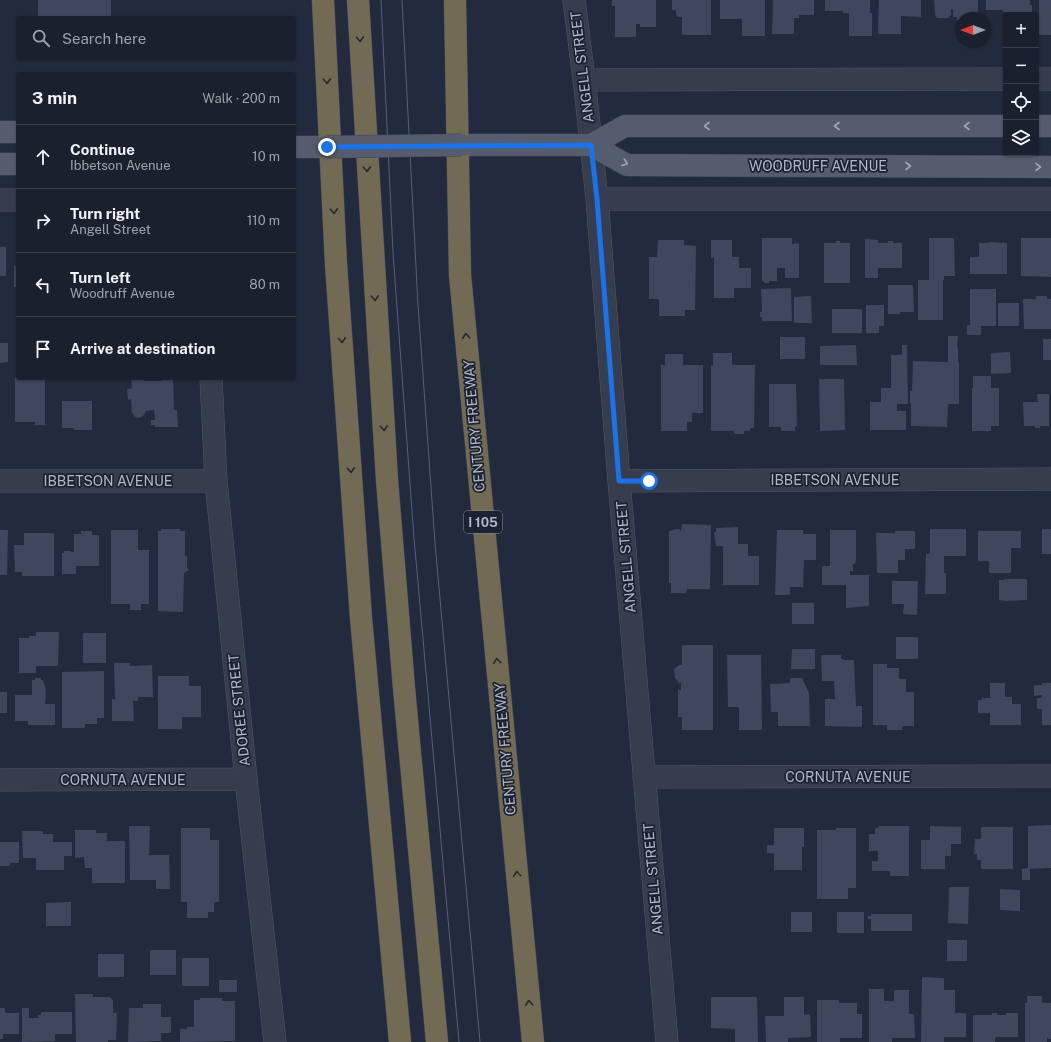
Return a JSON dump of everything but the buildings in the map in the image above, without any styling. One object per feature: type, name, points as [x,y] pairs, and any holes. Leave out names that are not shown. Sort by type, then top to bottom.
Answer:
[{"type":"highway","points":[[323,0],[336,264],[361,610],[400,1042]]},
{"type":"highway","points":[[358,0],[387,480],[404,688],[437,1042]]},
{"type":"highway","name":"CENTURY FREEWAY","points":[[455,0],[460,275],[533,1042]]},
{"type":"main road","name":"WOODRUFF AVENUE","points":[[591,145],[625,126],[1003,126]]},
{"type":"main road","points":[[1039,126],[1051,126]]},
{"type":"main road","points":[[0,132],[16,132]]},
{"type":"main road","name":"WOODRUFF AVENUE","points":[[296,147],[591,145],[627,165],[1051,167]]},
{"type":"main road","points":[[0,164],[16,164]]},
{"type":"street","name":"ANGELL STREET","points":[[574,0],[597,199],[619,481],[667,1042]]},
{"type":"street","points":[[584,80],[1003,79]]},
{"type":"street","points":[[1039,79],[1051,79]]},
{"type":"street","points":[[597,199],[1051,199]]},
{"type":"street","points":[[0,200],[16,200]]},
{"type":"street","name":"ADOREE STREET","points":[[211,380],[216,481],[246,779],[275,1042]]},
{"type":"street","name":"IBBETSON AVENUE","points":[[619,481],[1051,479]]},
{"type":"street","name":"IBBETSON AVENUE","points":[[0,481],[216,481]]},
{"type":"street","name":"CORNUTA AVENUE","points":[[644,777],[1051,776]]},
{"type":"street","name":"CORNUTA AVENUE","points":[[0,780],[246,779]]},
{"type":"tram line","points":[[381,0],[393,253],[414,538],[459,1042]]},
{"type":"tram line","points":[[402,0],[418,305],[435,543],[480,1042]]},
{"type":"route","points":[[327,147],[591,145],[597,199],[619,481],[649,481]]}]
